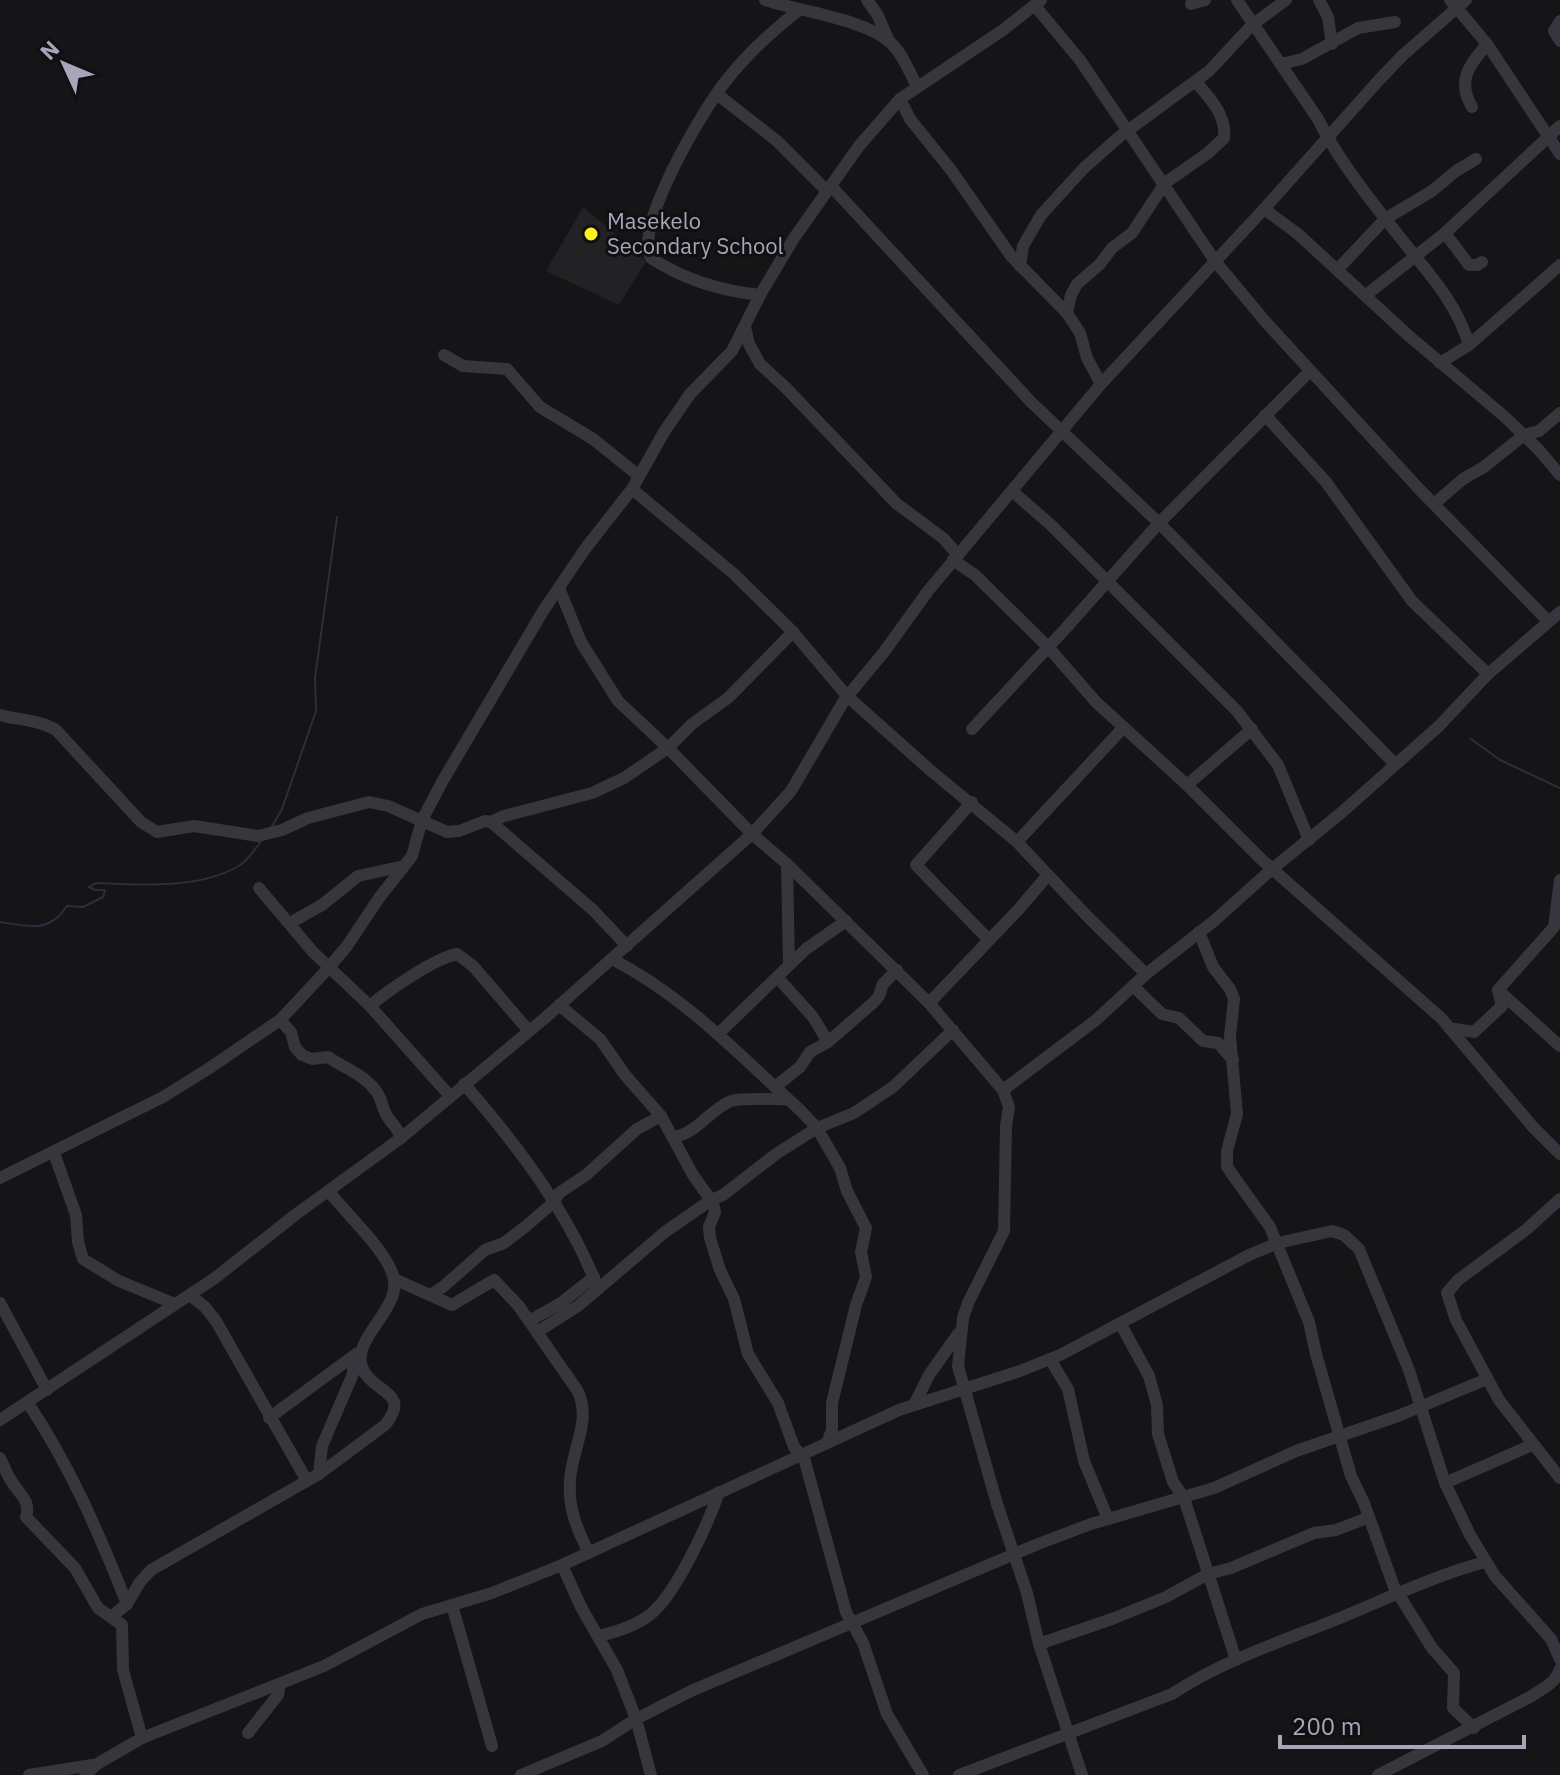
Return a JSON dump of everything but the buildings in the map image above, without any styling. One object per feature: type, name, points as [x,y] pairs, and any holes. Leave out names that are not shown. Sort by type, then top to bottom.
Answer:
[{"type":"street","points":[[765,0],[854,24],[889,41]]},
{"type":"street","points":[[867,0],[917,86]]},
{"type":"street","points":[[1191,4],[1205,0]]},
{"type":"street","points":[[1237,0],[1385,219],[1443,290],[1469,345]]},
{"type":"street","points":[[1020,266],[1023,246],[1041,215],[1084,168],[1128,131],[1196,82],[1252,25],[1286,0]]},
{"type":"street","points":[[1319,0],[1328,17],[1332,44]]},
{"type":"street","points":[[0,1178],[163,1097],[280,1020],[329,967],[414,851],[422,820],[476,722],[559,588],[632,489],[690,394],[725,360],[760,295],[829,188],[900,99],[967,56],[1038,3],[1165,183],[1188,224],[1215,261],[1310,371],[1548,621]]},
{"type":"street","points":[[0,1420],[215,1278],[401,1138],[529,1031],[752,834],[791,791],[847,696],[956,557],[1101,384],[1403,55],[1457,3],[1560,154]]},
{"type":"street","points":[[760,295],[725,291],[654,260],[647,251],[653,217],[662,192],[717,94],[745,58],[799,10]]},
{"type":"street","points":[[1560,21],[1554,31],[1560,41]]},
{"type":"street","points":[[1281,64],[1302,59],[1358,28],[1375,28],[1395,22]]},
{"type":"street","points":[[1472,107],[1464,90],[1465,76],[1470,64],[1487,44]]},
{"type":"street","points":[[1067,313],[1077,284],[1100,264],[1112,248],[1132,233],[1165,183],[1208,153],[1225,135],[1213,102],[1196,82]]},
{"type":"street","points":[[717,94],[777,141],[829,188],[1062,431],[1159,523],[1395,764]]},
{"type":"street","points":[[900,99],[910,119],[1020,266],[1067,313],[1080,333],[1087,358],[1101,384]]},
{"type":"street","points":[[1366,295],[1445,233],[1560,126]]},
{"type":"street","points":[[1338,269],[1385,219],[1432,191],[1476,159]]},
{"type":"street","points":[[1264,209],[1338,269],[1524,435],[1560,475]]},
{"type":"street","points":[[1445,233],[1469,265],[1482,262]]},
{"type":"street","points":[[1440,363],[1469,345],[1560,265]]},
{"type":"street","points":[[745,327],[749,344],[760,364],[897,504],[943,538],[956,557],[1048,647],[1080,686],[1123,728],[1187,785],[1272,869],[1449,1028],[1533,1127],[1560,1154]]},
{"type":"street","points":[[444,355],[463,366],[507,369],[540,407],[593,439],[639,476]]},
{"type":"street","points":[[972,729],[1159,523],[1310,371]]},
{"type":"street","points":[[1434,504],[1463,479],[1484,467],[1524,435],[1539,431],[1560,413]]},
{"type":"street","points":[[1265,415],[1326,482],[1412,601],[1488,674]]},
{"type":"street","points":[[632,489],[721,562],[793,632],[847,696],[1017,842],[1146,974]]},
{"type":"street","points":[[1012,491],[1051,525],[1208,679],[1252,729],[1278,765],[1309,840]]},
{"type":"street","points":[[559,588],[577,634],[612,693],[627,710],[752,834],[897,970],[1003,1090],[1009,1107],[1004,1231],[968,1303],[958,1366],[1027,1593],[1039,1644],[1082,1775]]},
{"type":"street","points":[[1003,1090],[1035,1069],[1309,840],[1439,726],[1488,674],[1560,612]]},
{"type":"street","points":[[491,822],[603,789],[668,748],[692,724],[728,698],[793,632]]},
{"type":"street","points":[[0,715],[47,724],[56,730],[141,822],[157,832],[194,826],[258,836],[282,830],[308,818],[369,802],[388,806],[441,830],[453,832],[485,821],[491,822],[593,910],[627,946]]},
{"type":"street","points":[[1017,842],[1123,728]]},
{"type":"street","points":[[1187,785],[1252,729]]},
{"type":"street","points":[[972,802],[916,865],[989,940]]},
{"type":"street","points":[[787,864],[789,965]]},
{"type":"street","points":[[290,923],[322,905],[351,879],[365,873],[404,866]]},
{"type":"street","points":[[929,1003],[1048,875]]},
{"type":"street","points":[[1498,990],[1554,927],[1560,880]]},
{"type":"street","points":[[259,888],[450,1096]]},
{"type":"street","points":[[718,1034],[821,936],[846,921]]},
{"type":"street","points":[[1199,932],[1213,967],[1233,995],[1234,1013],[1230,1029],[1237,1114],[1227,1151],[1227,1167],[1269,1224],[1278,1243],[1309,1322],[1351,1476],[1397,1594],[1432,1648],[1454,1673],[1453,1708],[1474,1728]]},
{"type":"street","points":[[370,1006],[387,991],[457,954],[473,966],[529,1031]]},
{"type":"street","points":[[612,959],[649,978],[718,1034],[817,1128],[840,1168],[847,1191],[866,1228],[861,1252],[866,1277],[832,1403],[832,1430],[827,1443]]},
{"type":"street","points":[[775,1087],[800,1067],[810,1052],[828,1042],[874,1002],[883,984],[897,970]]},
{"type":"street","points":[[778,978],[807,1008],[828,1042]]},
{"type":"street","points":[[1133,986],[1162,1014],[1179,1018],[1203,1041],[1218,1043],[1234,1061]]},
{"type":"street","points":[[1449,1028],[1467,1032],[1477,1030],[1502,1006],[1498,990]]},
{"type":"street","points":[[1498,990],[1560,1046]]},
{"type":"street","points":[[559,1005],[600,1039],[623,1072],[661,1116],[693,1175],[715,1206],[709,1227],[710,1238],[720,1270],[734,1299],[744,1342],[754,1366],[778,1403],[794,1447],[806,1462],[843,1603],[863,1643],[890,1722],[923,1775]]},
{"type":"street","points":[[280,1020],[291,1032],[295,1047],[302,1055],[309,1058],[328,1057],[340,1066],[359,1073],[377,1093],[401,1138]]},
{"type":"street","points":[[533,1327],[561,1303],[596,1283],[711,1200],[723,1195],[764,1162],[817,1128],[854,1113],[893,1087],[953,1030]]},
{"type":"street","points":[[464,1084],[493,1117],[554,1202],[596,1283]]},
{"type":"street","points":[[673,1137],[691,1132],[715,1110],[734,1099],[788,1099]]},
{"type":"street","points":[[431,1295],[485,1250],[504,1243],[637,1129],[661,1116]]},
{"type":"street","points":[[54,1153],[76,1215],[81,1257],[119,1281],[175,1304]]},
{"type":"street","points":[[269,1418],[326,1374],[353,1358],[390,1303],[394,1279],[380,1252],[329,1192]]},
{"type":"street","points":[[1560,1199],[1527,1229],[1458,1280],[1447,1293],[1453,1312],[1487,1379],[1512,1420],[1560,1478]]},
{"type":"street","points":[[85,1775],[97,1764],[142,1738],[324,1666],[422,1614],[562,1565],[914,1405],[1050,1359],[1249,1255],[1278,1243],[1332,1231],[1344,1235],[1361,1252],[1391,1322],[1445,1483],[1485,1562],[1556,1637],[1560,1659]]},
{"type":"street","points":[[394,1279],[448,1305],[456,1304],[494,1280],[504,1288],[533,1327],[577,1390],[583,1404],[584,1417],[570,1480],[570,1497],[572,1516],[589,1553]]},
{"type":"street","points":[[190,1295],[216,1321],[307,1481]]},
{"type":"street","points":[[0,1303],[47,1390]]},
{"type":"street","points":[[1120,1323],[1149,1376],[1157,1405],[1158,1434],[1173,1482],[1184,1498],[1236,1660]]},
{"type":"street","points":[[914,1405],[929,1375],[962,1328]]},
{"type":"street","points":[[111,1617],[127,1604],[151,1570],[319,1474],[385,1425],[396,1410],[391,1396],[363,1369],[364,1345]]},
{"type":"street","points":[[319,1474],[326,1434],[350,1383],[353,1358]]},
{"type":"street","points":[[1050,1359],[1068,1389],[1084,1461],[1108,1519]]},
{"type":"street","points":[[521,1775],[602,1741],[636,1719],[691,1691],[851,1622],[1108,1519],[1184,1498],[1341,1435],[1421,1408],[1487,1379]]},
{"type":"street","points":[[28,1403],[58,1450],[91,1516],[127,1604]]},
{"type":"street","points":[[1445,1483],[1532,1445]]},
{"type":"street","points":[[0,1458],[10,1480],[26,1500],[26,1517],[68,1559],[97,1606],[122,1627],[123,1670],[142,1738]]},
{"type":"street","points":[[599,1636],[641,1621],[655,1610],[694,1550],[719,1492]]},
{"type":"street","points":[[1039,1644],[1112,1619],[1166,1597],[1208,1574],[1231,1568],[1314,1533],[1336,1530],[1367,1518]]},
{"type":"street","points":[[959,1775],[1172,1694],[1191,1681],[1236,1660],[1397,1594],[1485,1562]]},
{"type":"street","points":[[562,1565],[581,1607],[617,1670],[636,1719],[651,1775]]},
{"type":"street","points":[[452,1605],[492,1746]]},
{"type":"street","points":[[1378,1775],[1474,1728],[1550,1684],[1560,1669]]},
{"type":"street","points":[[248,1733],[278,1695],[280,1684]]},
{"type":"street","points":[[29,1775],[97,1764]]},
{"type":"shaded area","name":"Masekelo Secondary School","points":[[583,207],[646,261],[619,305],[546,271]]},
{"type":"waterway","points":[[271,828],[282,809],[316,711],[315,678],[337,517]]},
{"type":"waterway","points":[[1471,739],[1500,760],[1560,788]]},
{"type":"waterway","points":[[0,922],[37,926],[53,921],[67,906],[83,907],[103,897],[105,890],[89,887],[96,883],[168,884],[222,874],[245,862],[262,840]]},
{"type":"place","name":"Masekelo Secondary School","points":[[591,234]]}]
